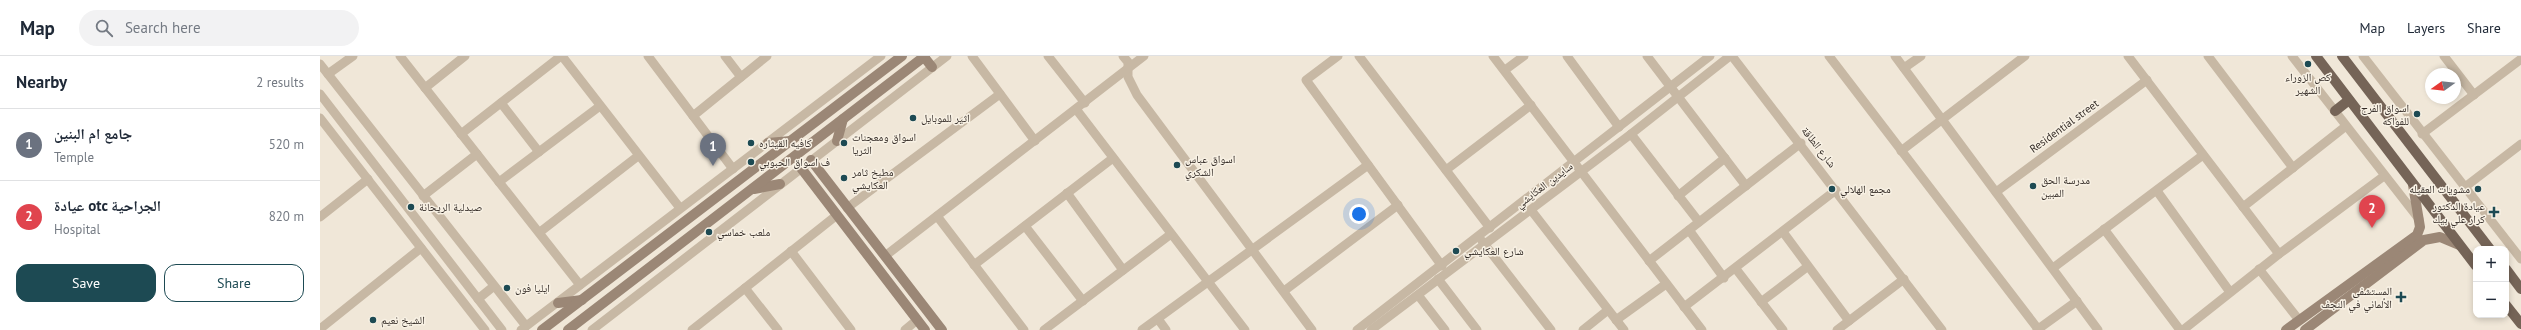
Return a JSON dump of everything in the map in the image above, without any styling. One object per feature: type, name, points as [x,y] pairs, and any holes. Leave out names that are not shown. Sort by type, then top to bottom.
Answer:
[{"type":"main road","points":[[542,330],[902,56]]},
{"type":"main road","points":[[568,330],[925,56],[932,67]]},
{"type":"main road","points":[[2316,56],[2473,262]]},
{"type":"main road","points":[[2342,56],[2488,246]]},
{"type":"main road","points":[[2335,111],[2349,100]]},
{"type":"main road","points":[[837,141],[843,119]]},
{"type":"main road","points":[[768,143],[791,141]]},
{"type":"main road","points":[[811,160],[942,330]]},
{"type":"main road","points":[[801,168],[925,330]]},
{"type":"main road","points":[[752,189],[780,184]]},
{"type":"main road","points":[[2305,330],[2418,234],[2420,227],[2413,185]]},
{"type":"main road","points":[[683,223],[686,231],[693,235]]},
{"type":"main road","points":[[2286,330],[2384,264],[2429,238],[2440,237],[2460,245]]},
{"type":"main road","points":[[664,238],[672,242],[674,249]]},
{"type":"main road","points":[[2509,273],[2521,289]]},
{"type":"main road","points":[[558,303],[582,300]]},
{"type":"main road","points":[[2509,309],[2521,324]]},
{"type":"street","points":[[328,74],[353,56]]},
{"type":"street","points":[[400,56],[580,284]]},
{"type":"street","points":[[425,88],[465,56]]},
{"type":"street","points":[[461,134],[562,56],[638,156],[680,208]]},
{"type":"street","points":[[648,56],[734,169]]},
{"type":"street","points":[[725,56],[741,77]]},
{"type":"street","points":[[693,116],[767,56]]},
{"type":"street","points":[[320,64],[494,286],[524,328],[881,56]]},
{"type":"street","points":[[592,330],[947,56]]},
{"type":"street","points":[[972,56],[1035,141]]},
{"type":"street","points":[[1048,56],[1085,103]]},
{"type":"street","points":[[1123,56],[1128,62],[1128,77],[1137,95],[1312,330]]},
{"type":"street","points":[[885,256],[1144,56]]},
{"type":"street","points":[[1338,56],[1306,80],[1442,266]]},
{"type":"street","points":[[1359,56],[1490,228]]},
{"type":"street","points":[[1493,56],[1702,330]]},
{"type":"street","points":[[1505,70],[1524,56]]},
{"type":"street","points":[[1567,56],[1620,127]]},
{"type":"street","points":[[1647,56],[1746,186]]},
{"type":"street","name":"سايدين العكايشي","points":[[1371,330],[1382,316],[1479,236],[1671,88],[1710,56]]},
{"type":"street","name":"سايدين العكايشي","points":[[1357,330],[1418,294],[1631,134],[1731,56]]},
{"type":"street","name":"شارع الطاقة","points":[[1731,56],[1904,279],[1939,329]]},
{"type":"street","points":[[1828,56],[2037,329],[2077,301]]},
{"type":"street","points":[[1895,56],[2098,330]]},
{"type":"street","points":[[1904,68],[1921,56]]},
{"type":"street","points":[[1901,151],[2026,56]]},
{"type":"street","points":[[2208,56],[2293,168]]},
{"type":"street","points":[[2292,56],[2419,219]]},
{"type":"street","points":[[2363,56],[2422,134],[2521,259]]},
{"type":"street","points":[[2444,56],[2474,95]]},
{"type":"street","points":[[2131,57],[2203,155],[2279,254]]},
{"type":"street","points":[[2422,134],[2521,59]]},
{"type":"street","name":"Residential street","points":[[1996,192],[2147,80]]},
{"type":"street","points":[[320,94],[502,330]]},
{"type":"street","points":[[848,208],[1000,94]]},
{"type":"street","points":[[500,103],[538,152]]},
{"type":"street","points":[[1446,170],[1531,105]]},
{"type":"street","points":[[499,182],[600,106]]},
{"type":"street","points":[[1076,109],[1245,330]]},
{"type":"street","points":[[320,118],[485,330]]},
{"type":"street","points":[[2243,207],[2346,126]]},
{"type":"street","points":[[1631,134],[1699,222]]},
{"type":"street","points":[[1649,261],[1800,143]]},
{"type":"street","points":[[2465,187],[2521,144]]},
{"type":"street","points":[[424,196],[477,154]]},
{"type":"street","points":[[2053,268],[2203,155]]},
{"type":"street","points":[[540,232],[638,156]]},
{"type":"street","points":[[974,265],[1113,158]]},
{"type":"street","points":[[1678,196],[1725,158]]},
{"type":"street","points":[[1142,330],[1368,165]]},
{"type":"street","points":[[2183,330],[2259,269],[2384,176]]},
{"type":"street","points":[[320,217],[368,179]]},
{"type":"street","points":[[1684,307],[1736,269],[1836,190]]},
{"type":"street","points":[[2157,191],[2230,292]]},
{"type":"street","points":[[1067,193],[1123,270]]},
{"type":"street","points":[[1284,291],[1398,206]]},
{"type":"street","points":[[1531,210],[1624,330]]},
{"type":"street","points":[[692,330],[837,215]]},
{"type":"street","points":[[937,216],[1024,330]]},
{"type":"street","points":[[1024,226],[1083,301]]},
{"type":"street","points":[[1689,230],[1724,278]]},
{"type":"street","points":[[2104,230],[2180,330]]},
{"type":"street","points":[[1782,232],[1849,321]]},
{"type":"street","points":[[1044,330],[1171,234]]},
{"type":"street","points":[[1479,236],[1551,330]]},
{"type":"street","points":[[320,329],[421,248]]},
{"type":"street","points":[[791,251],[851,330]]},
{"type":"street","points":[[1761,302],[1807,266]]},
{"type":"street","points":[[1736,269],[1783,330]]},
{"type":"street","points":[[2259,269],[2299,320]]},
{"type":"street","points":[[1438,279],[1477,330]]},
{"type":"street","points":[[1837,330],[1904,279]]},
{"type":"street","points":[[1616,320],[1666,284]]},
{"type":"street","points":[[478,299],[494,286]]},
{"type":"street","points":[[745,288],[778,330]]},
{"type":"street","points":[[1418,294],[1445,330]]},
{"type":"street","points":[[1583,330],[1608,310]]},
{"type":"street","points":[[1158,319],[1166,330]]},
{"type":"street","points":[[905,330],[917,320]]},
{"type":"street","points":[[702,322],[708,330]]},
{"type":"place","name":"كص الزوراء الشهير","points":[[2308,64]]},
{"type":"place","name":"اسواق الفرج للفواكه","points":[[2417,114]]},
{"type":"place","name":"اثير للموبايل","points":[[913,118]]},
{"type":"place","name":"كافيه القيثاره","points":[[751,143]]},
{"type":"place","name":"اسواق ومعجنات الثريا","points":[[844,143]]},
{"type":"place","name":"ف اسواق الحبوبي","points":[[751,162]]},
{"type":"place","name":"اسواق عباس الشكري","points":[[1177,165]]},
{"type":"place","name":"جامع ام البنين","points":[[713,166]]},
{"type":"place","name":"مطبخ ثامر العكايشي","points":[[844,178]]},
{"type":"place","name":"مدرسة الحق المبين","points":[[2033,186]]},
{"type":"place","name":"مجمع الهلالي","points":[[1832,189]]},
{"type":"place","name":"مشويات العقيله","points":[[2478,189]]},
{"type":"place","name":"صيدلية الريحانة","points":[[411,207]]},
{"type":"place","name":"عيادة الدكتور كرار علي بيك","points":[[2494,212]]},
{"type":"place","name":"عيادة otc الجراحية","points":[[2372,228]]},
{"type":"place","name":"ملعب خماسي","points":[[709,232]]},
{"type":"place","name":"شارع العكايشي","points":[[1456,251]]},
{"type":"place","name":"ايليا فون","points":[[507,288]]},
{"type":"place","name":"المستشفى الألماني في النجف","points":[[2401,297]]},
{"type":"place","name":"الشيخ نعيم","points":[[373,320]]}]
